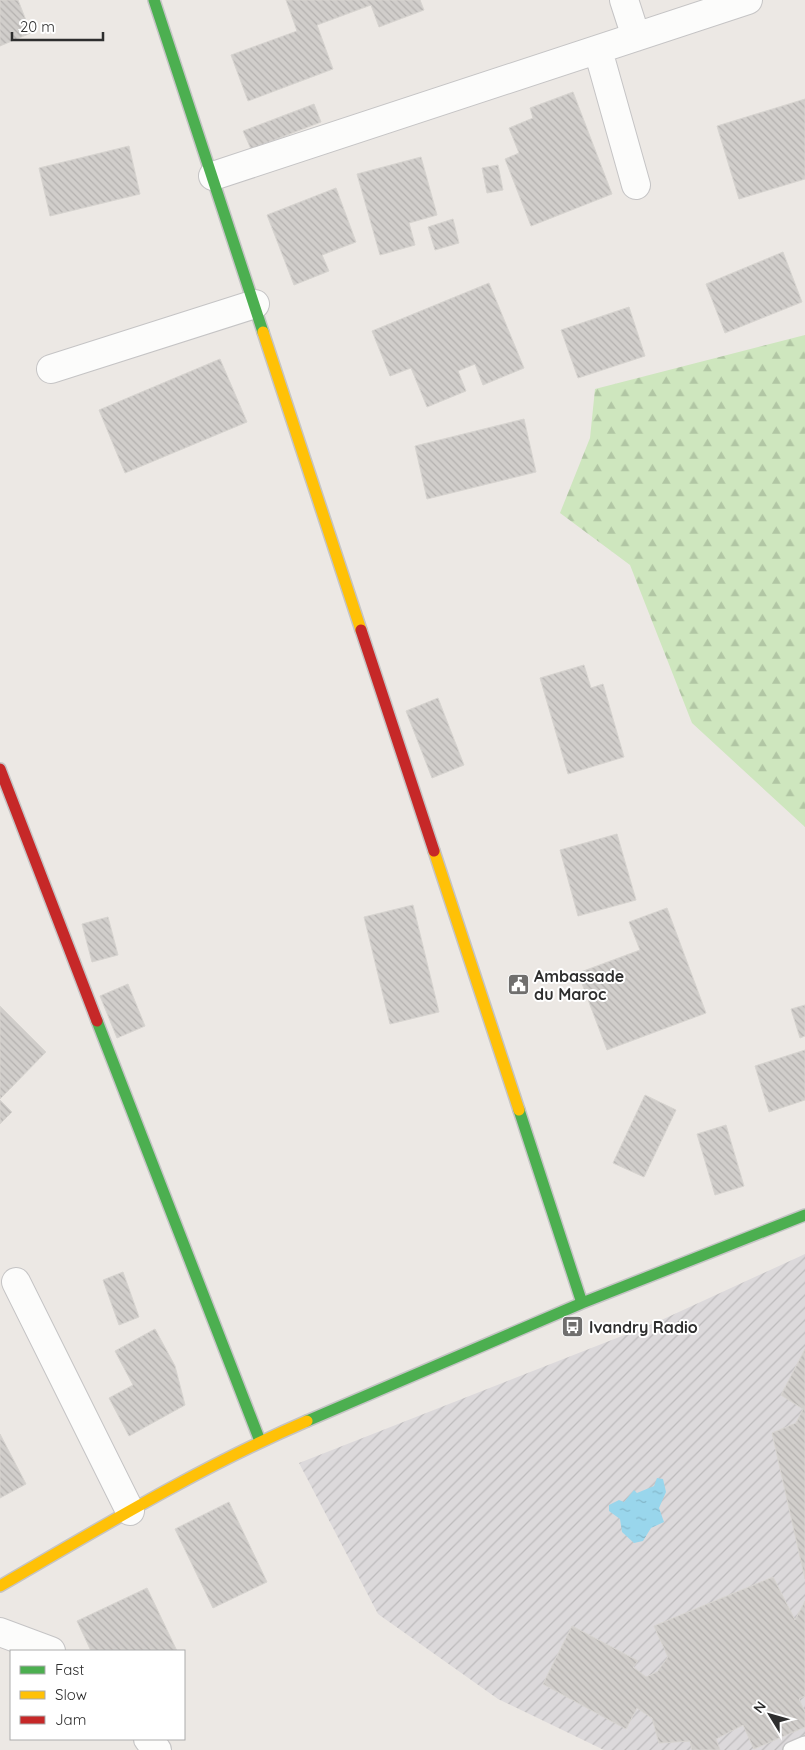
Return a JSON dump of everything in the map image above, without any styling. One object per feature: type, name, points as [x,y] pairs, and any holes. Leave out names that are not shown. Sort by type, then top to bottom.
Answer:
[{"type":"street","points":[[154,0],[582,1303]]},
{"type":"street","points":[[624,0],[636,37]]},
{"type":"street","points":[[213,176],[748,0]]},
{"type":"street","points":[[598,50],[636,184]]},
{"type":"street","points":[[52,369],[255,304]]},
{"type":"street","points":[[0,769],[260,1442]]},
{"type":"street","points":[[0,1586],[130,1511],[260,1442],[582,1303],[805,1215]]},
{"type":"street","points":[[16,1282],[130,1511]]},
{"type":"street","points":[[0,1632],[48,1650]]},
{"type":"street","points":[[149,1740],[157,1750]]},
{"type":"lane","points":[[791,1750],[805,1744]]},
{"type":"shaded area","points":[[805,1254],[805,1750],[604,1750],[498,1699],[378,1614],[299,1463],[655,1323]]},
{"type":"green space","points":[[805,335],[805,827],[692,723],[630,565],[560,513],[590,438],[595,389]]},
{"type":"water","points":[[657,1478],[663,1479],[666,1492],[659,1508],[664,1522],[651,1528],[643,1541],[634,1543],[622,1532],[620,1519],[609,1511],[609,1505],[619,1500],[624,1502],[634,1490],[637,1493],[654,1486]]},
{"type":"building","points":[[0,0],[18,0],[31,33],[0,46]]},
{"type":"building","points":[[286,0],[420,0],[424,10],[379,27],[371,5],[317,25],[333,69],[248,101],[231,55],[297,31]]},
{"type":"building","points":[[573,92],[612,194],[531,226],[505,159],[519,153],[509,128],[533,118],[530,108]]},
{"type":"building","points":[[805,99],[805,179],[739,199],[717,126]]},
{"type":"building","points":[[314,104],[321,122],[251,149],[243,131]]},
{"type":"building","points":[[129,146],[140,194],[50,216],[39,168]]},
{"type":"building","points":[[421,157],[437,215],[409,223],[415,245],[380,255],[357,174]]},
{"type":"building","points":[[498,165],[503,190],[487,193],[482,168]]},
{"type":"building","points":[[336,188],[356,242],[322,255],[329,271],[294,285],[267,215]]},
{"type":"building","points":[[453,219],[459,243],[435,250],[428,227]]},
{"type":"building","points":[[783,252],[802,302],[725,333],[706,284]]},
{"type":"building","points":[[489,283],[524,368],[483,385],[475,364],[458,371],[466,391],[427,407],[411,368],[390,376],[372,331]]},
{"type":"building","points":[[629,307],[645,356],[578,378],[561,330]]},
{"type":"building","points":[[220,359],[247,422],[125,473],[99,410]]},
{"type":"building","points":[[524,419],[536,472],[427,499],[415,446]]},
{"type":"building","points":[[584,665],[591,688],[603,684],[624,757],[568,774],[540,678]]},
{"type":"building","points":[[438,698],[464,765],[432,778],[406,711]]},
{"type":"building","points":[[617,834],[636,900],[578,916],[560,850]]},
{"type":"building","points":[[413,905],[439,1012],[390,1024],[364,917]]},
{"type":"building","points":[[667,908],[706,1013],[607,1050],[578,973],[640,950],[629,922]]},
{"type":"building","points":[[108,917],[118,955],[92,962],[82,924]]},
{"type":"building","points":[[128,984],[145,1026],[117,1038],[100,996]]},
{"type":"building","points":[[805,1005],[805,1036],[800,1038],[791,1009]]},
{"type":"building","points":[[0,1006],[46,1052],[0,1099]]},
{"type":"building","points":[[805,1050],[805,1100],[769,1112],[755,1066]]},
{"type":"building","points":[[645,1095],[676,1110],[644,1177],[613,1163]]},
{"type":"building","points":[[0,1100],[12,1112],[0,1124]]},
{"type":"building","points":[[726,1125],[744,1186],[715,1195],[697,1134]]},
{"type":"building","points":[[123,1272],[139,1317],[119,1325],[103,1280]]},
{"type":"building","points":[[155,1329],[175,1366],[185,1405],[129,1436],[109,1398],[133,1385],[115,1351]]},
{"type":"building","points":[[805,1349],[805,1579],[772,1433],[796,1423],[803,1409],[781,1395]]},
{"type":"building","points":[[0,1434],[26,1484],[0,1498]]},
{"type":"building","points":[[229,1502],[267,1582],[213,1608],[175,1529]]},
{"type":"building","points":[[773,1577],[795,1620],[805,1601],[805,1696],[799,1699],[805,1712],[805,1727],[754,1749],[743,1725],[716,1739],[720,1750],[692,1750],[690,1741],[659,1743],[652,1718],[637,1708],[626,1729],[543,1684],[572,1626],[638,1661],[633,1667],[646,1677],[657,1672],[668,1657],[654,1626]]},
{"type":"building","points":[[147,1588],[177,1650],[91,1650],[77,1621]]},
{"type":"traffic: fast","points":[[154,0],[263,332]]},
{"type":"traffic: fast","points":[[97,1021],[260,1441]]},
{"type":"traffic: fast","points":[[519,1110],[582,1303]]},
{"type":"traffic: fast","points":[[307,1421],[582,1303],[805,1215]]},
{"type":"traffic: slow","points":[[263,332],[361,630]]},
{"type":"traffic: slow","points":[[434,851],[519,1110]]},
{"type":"traffic: slow","points":[[0,1586],[189,1478],[307,1421]]},
{"type":"traffic: jam","points":[[361,630],[434,851]]},
{"type":"traffic: jam","points":[[0,769],[97,1021]]},
{"type":"place","name":"Ambassade du Maroc","points":[[518,985]]},
{"type":"place","name":"Ivandry Radio","points":[[573,1327]]}]
